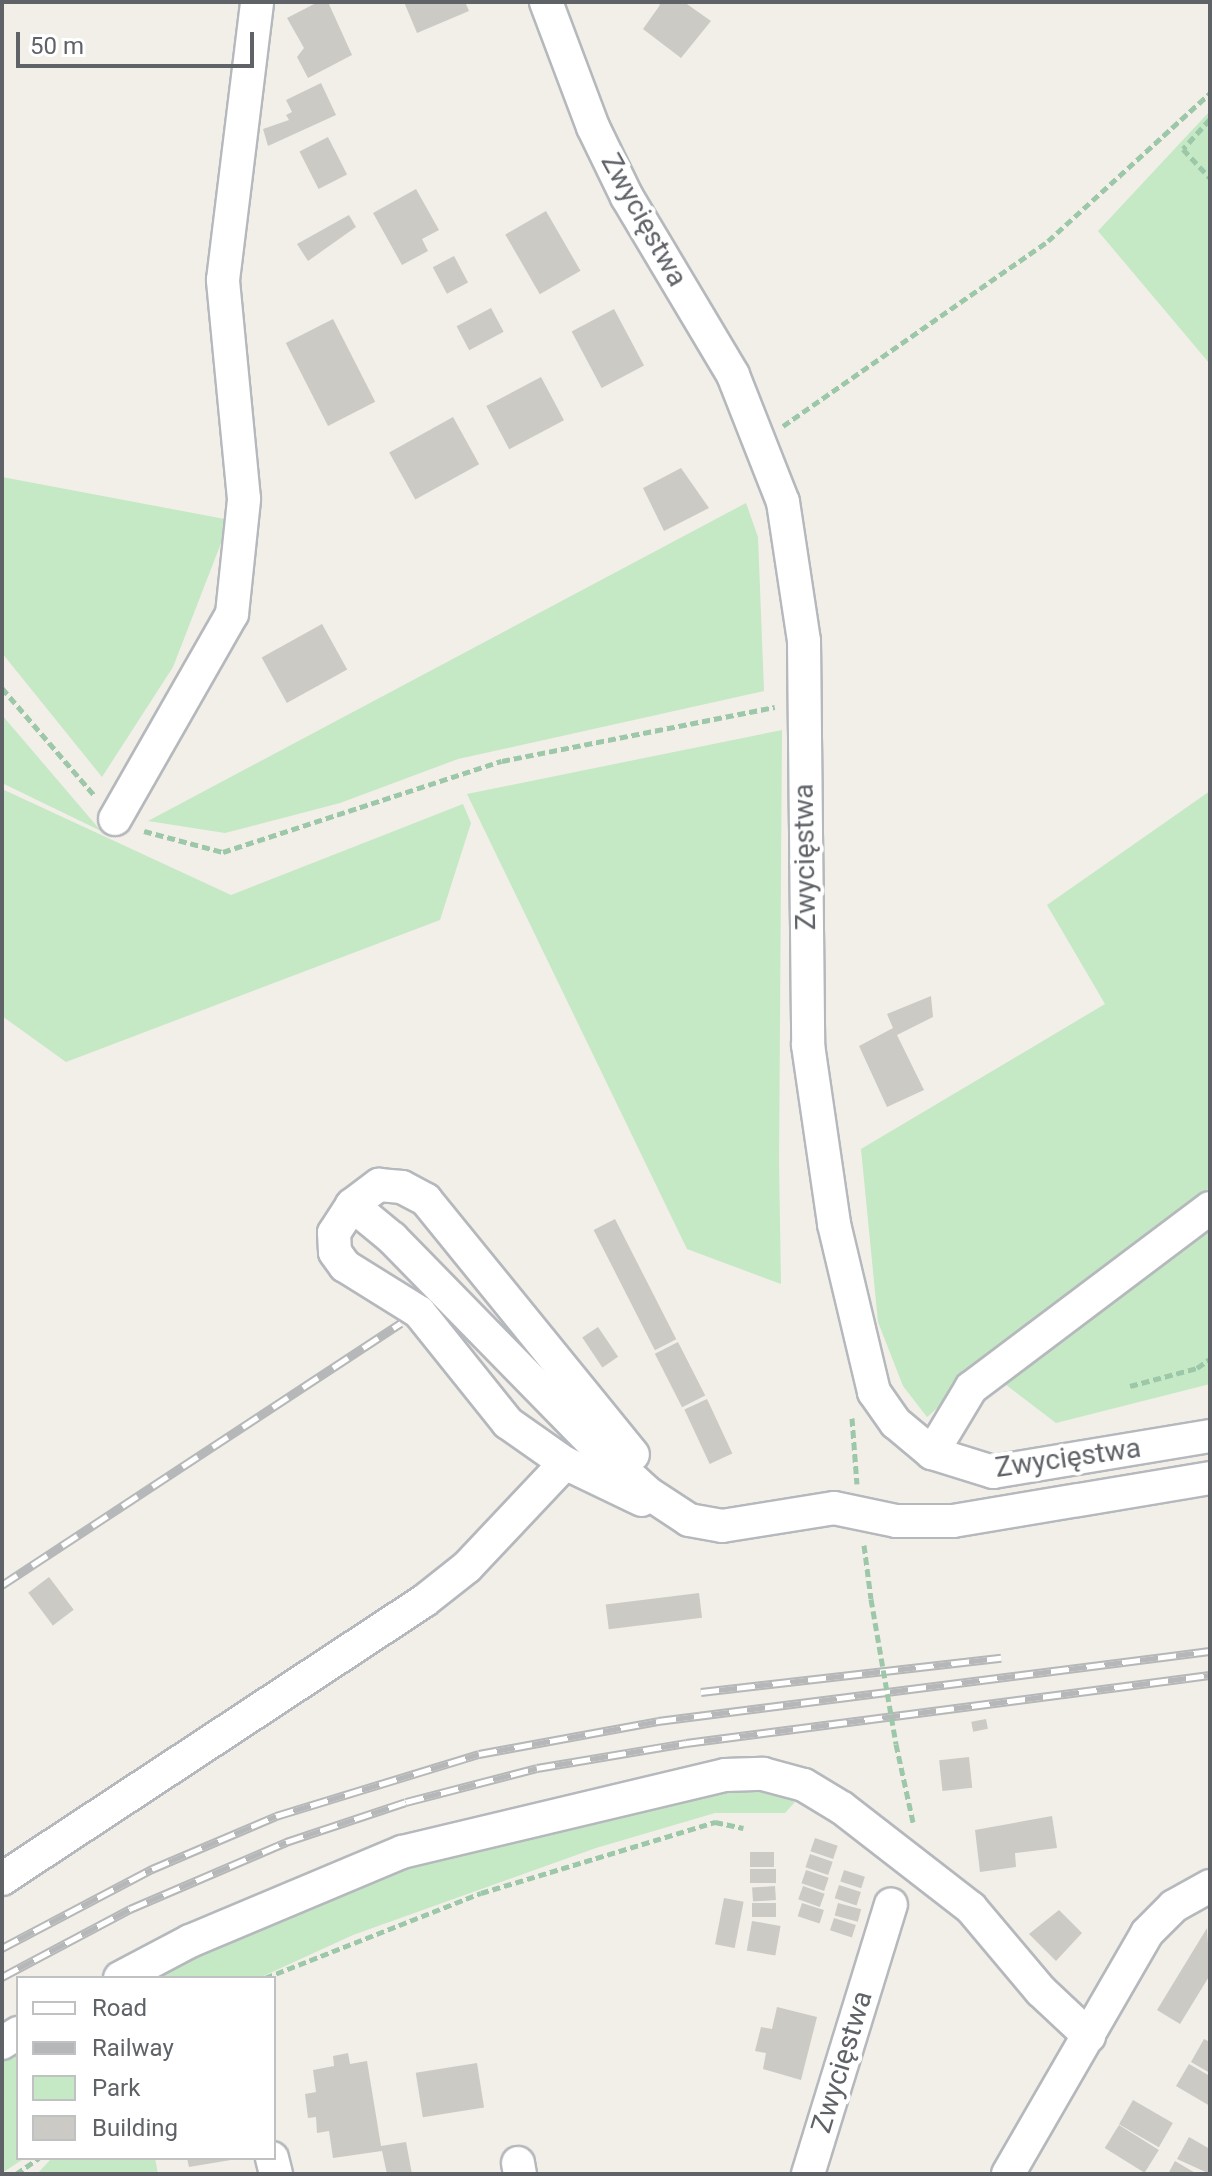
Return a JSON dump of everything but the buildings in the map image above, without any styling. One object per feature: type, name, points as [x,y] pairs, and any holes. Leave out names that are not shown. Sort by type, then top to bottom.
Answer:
[{"type":"street","points":[[115,819],[232,614],[244,499],[223,280],[257,2]]},
{"type":"street","name":"Zwycięstwa","points":[[546,2],[577,92],[627,197],[711,336],[761,438],[793,546],[804,641],[808,1045],[827,1180],[852,1314],[874,1392],[896,1423],[932,1453],[976,1469],[1003,1472],[1210,1436]]},
{"type":"street","points":[[780,1519],[715,1511],[656,1480],[426,1200],[402,1187],[379,1185],[352,1205],[334,1233],[335,1252],[345,1266],[419,1312],[508,1423],[565,1463],[689,1520],[722,1526],[780,1519],[834,1508],[896,1521],[953,1521],[1210,1478]]},
{"type":"street","points":[[352,1205],[392,1238],[589,1439],[648,1493],[689,1520]]},
{"type":"street","points":[[932,1453],[971,1388],[1210,1208]]},
{"type":"street","points":[[2,1879],[424,1601],[467,1567],[565,1463]]},
{"type":"street","points":[[124,1976],[190,1941],[402,1852],[725,1775],[763,1774],[804,1785],[833,1802],[971,1908],[1041,1991],[1089,2036]]},
{"type":"street","points":[[1008,2174],[1147,1933],[1174,1906],[1210,1886]]},
{"type":"street","name":"Zwycięstwa","points":[[808,2174],[891,1905]]},
{"type":"path","points":[[761,438],[802,415],[1048,241],[1210,93]]},
{"type":"path","points":[[1210,119],[1183,149],[1210,178]]},
{"type":"path","points":[[2,688],[115,819],[167,840],[223,852],[502,761],[761,708],[804,706]]},
{"type":"path","points":[[1130,1386],[1197,1368],[1210,1359]]},
{"type":"path","points":[[852,1414],[869,1585],[902,1785]]},
{"type":"path","points":[[270,1976],[481,1893],[715,1822],[743,1828]]},
{"type":"path","points":[[16,2174],[36,2160]]},
{"type":"green space","points":[[1210,111],[1210,364],[1098,231]]},
{"type":"green space","points":[[2,477],[230,520],[173,667],[102,777],[2,653]]},
{"type":"green space","points":[[746,503],[758,537],[764,691],[458,759],[340,803],[225,833],[148,821]]},
{"type":"green space","points":[[2,715],[101,831],[2,783]]},
{"type":"green space","points":[[782,730],[781,1284],[687,1249],[467,794]]},
{"type":"green space","points":[[2,789],[231,895],[463,804],[471,823],[440,920],[66,1062],[2,1016]]},
{"type":"green space","points":[[1210,791],[1210,1187],[1071,1293],[927,1417],[903,1386],[878,1322],[861,1149],[1105,1004],[1047,905]]},
{"type":"green space","points":[[1210,1215],[1210,1384],[1056,1423],[997,1378]]},
{"type":"green space","points":[[711,1779],[779,1790],[795,1802],[785,1813],[715,1813],[596,1848],[353,1935],[263,1976],[152,1976],[369,1881]]},
{"type":"green space","points":[[16,2051],[16,2160],[22,2160],[2,2173],[2,2060]]},
{"type":"green space","points":[[50,2160],[155,2160],[158,2174],[37,2174]]},
{"type":"railway","points":[[2,1585],[401,1323]]},
{"type":"railway","points":[[2,1948],[152,1869],[276,1816],[479,1754],[658,1721],[1210,1651]]},
{"type":"railway","points":[[701,1692],[1001,1658]]},
{"type":"railway","points":[[2,1977],[130,1909],[286,1842],[406,1802],[537,1768],[686,1743],[1210,1675]]}]
